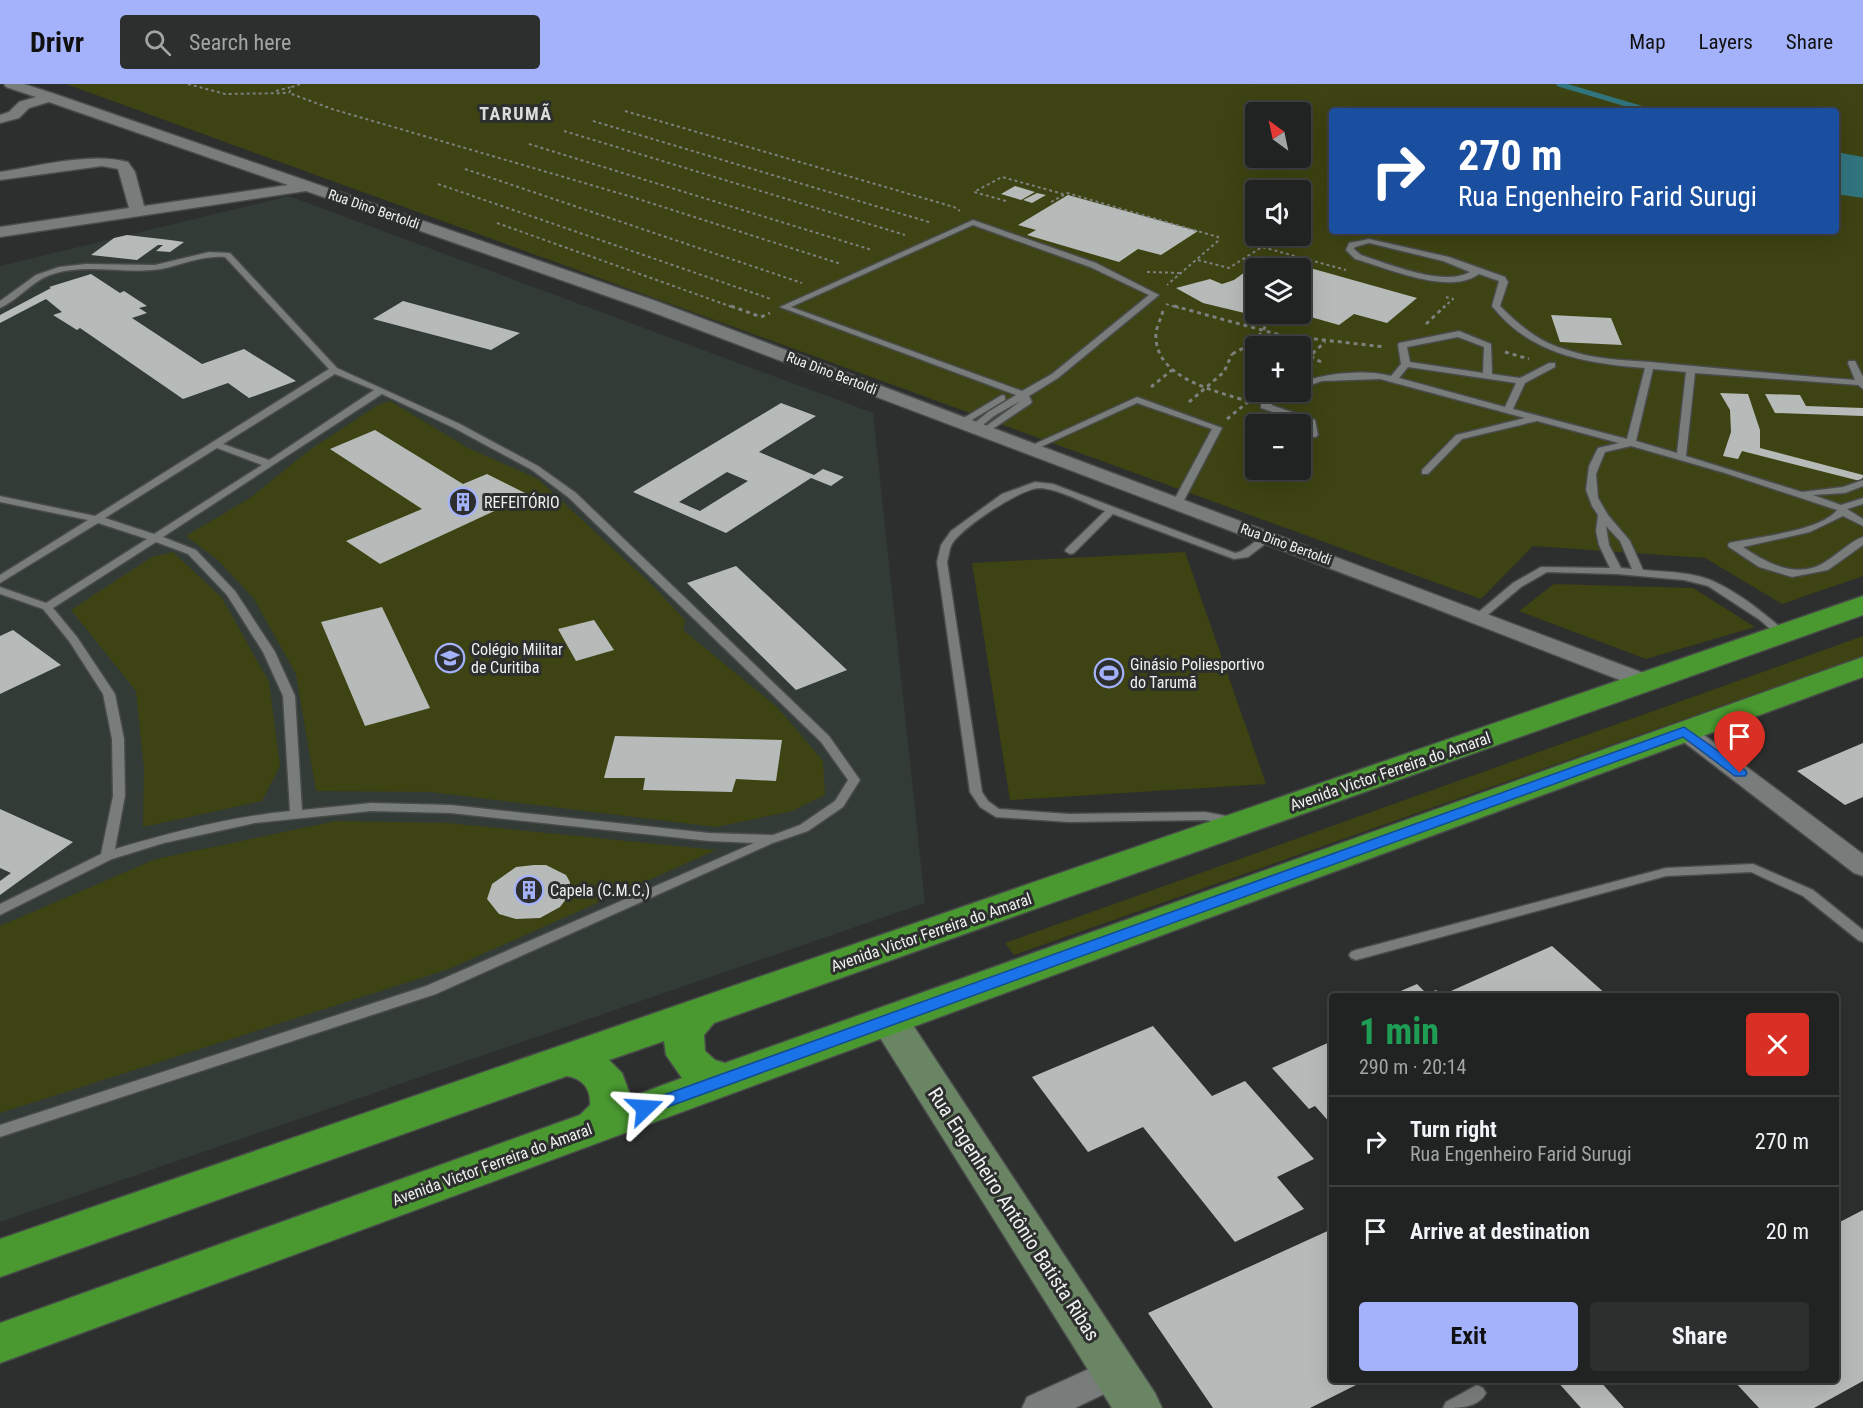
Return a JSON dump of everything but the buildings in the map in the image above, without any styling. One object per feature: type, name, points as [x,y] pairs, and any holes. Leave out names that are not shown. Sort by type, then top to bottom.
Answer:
[{"type":"highway","name":"Avenida Victor Ferreira do Amaral","points":[[0,1258],[1863,606]]},
{"type":"highway","name":"Avenida Victor Ferreira do Amaral","points":[[0,1342],[1863,666]]},
{"type":"highway","points":[[700,1013],[685,1032],[683,1045],[686,1058],[704,1074],[726,1079]]},
{"type":"highway","points":[[565,1060],[592,1067],[604,1077],[609,1085],[611,1095],[608,1109],[603,1119],[594,1127]]},
{"type":"street","name":"Rua Dino Bertoldi","points":[[11,84],[650,305],[1646,682]]},
{"type":"street","points":[[0,106],[7,117],[24,105],[50,98]]},
{"type":"street","points":[[0,176],[102,162],[116,163],[128,171],[138,212]]},
{"type":"street","points":[[0,232],[307,186]]},
{"type":"street","points":[[1684,731],[1863,867]]},
{"type":"street","name":"Rua Engenheiro Antônio Batista Ribas","points":[[889,1020],[1138,1408]]},
{"type":"street","points":[[1039,1408],[1115,1372]]},
{"type":"lane","points":[[787,306],[973,222],[1093,265],[1155,295],[1055,376],[1018,392],[974,426]]},
{"type":"lane","points":[[1473,269],[1475,273],[1471,277],[1462,280],[1441,280],[1358,257],[1350,250],[1352,245],[1359,242],[1380,241],[1446,259],[1502,279],[1504,282],[1496,306],[1509,323],[1534,342],[1560,353],[1691,370],[1862,384]]},
{"type":"lane","points":[[0,305],[44,274],[59,270],[87,265],[153,268],[220,254],[227,255],[334,370],[448,422],[536,468],[572,495],[825,739],[854,780],[839,804],[804,828],[774,839],[431,990],[0,1131]]},
{"type":"lane","points":[[787,306],[1018,392],[1027,402],[974,426]]},
{"type":"lane","points":[[1406,364],[1402,345],[1459,334],[1488,346],[1487,376]]},
{"type":"lane","points":[[1852,363],[1862,384]]},
{"type":"lane","points":[[1406,364],[1521,381],[1552,365]]},
{"type":"lane","points":[[1393,380],[1406,364]]},
{"type":"lane","points":[[1631,443],[1650,365]]},
{"type":"lane","points":[[0,580],[334,370]]},
{"type":"lane","points":[[1681,457],[1691,370]]},
{"type":"lane","points":[[1311,382],[1321,378],[1380,376],[1681,457],[1801,494],[1842,510],[1863,523]]},
{"type":"lane","points":[[1508,411],[1521,381]]},
{"type":"lane","points":[[47,607],[381,390]]},
{"type":"lane","points":[[1031,448],[1137,400],[1217,428],[1177,504]]},
{"type":"lane","points":[[1264,405],[1269,402]]},
{"type":"lane","points":[[1264,405],[1312,422],[1313,435]]},
{"type":"lane","points":[[1425,472],[1459,437],[1537,418]]},
{"type":"lane","points":[[1577,429],[1601,450]]},
{"type":"lane","points":[[1631,443],[1601,450],[1592,465],[1592,499],[1602,516],[1617,531],[1631,553],[1639,573]]},
{"type":"lane","points":[[214,444],[270,464]]},
{"type":"lane","points":[[1801,494],[1845,490],[1863,483]]},
{"type":"lane","points":[[1243,823],[1205,816],[1069,818],[996,813],[984,804],[976,792],[942,562],[946,545],[955,533],[1006,496],[1035,485],[1049,486],[1234,556],[1244,555],[1268,538]]},
{"type":"lane","points":[[0,499],[96,519],[192,552],[231,594],[269,652],[289,696],[296,815]]},
{"type":"lane","points":[[1863,501],[1842,510],[1824,524],[1733,545],[1763,565],[1792,573],[1824,568],[1863,540]]},
{"type":"lane","points":[[1070,551],[1111,510]]},
{"type":"lane","points":[[1602,516],[1600,530],[1602,539],[1617,571]]},
{"type":"lane","points":[[1479,617],[1518,585],[1545,569],[1617,571],[1684,577],[1712,584],[1764,618],[1782,634]]},
{"type":"lane","points":[[0,590],[47,607],[73,639],[109,694],[118,739],[119,796],[107,856]]},
{"type":"lane","points":[[0,910],[107,856],[163,839],[255,819],[371,807],[451,809],[708,837],[774,839]]},
{"type":"lane","points":[[1356,956],[1666,872],[1753,868],[1808,893],[1863,937]]},
{"type":"lane","points":[[1452,1408],[1477,1393]]},
{"type":"path","points":[[188,84],[201,91],[216,94],[289,93],[332,109],[621,194],[864,271]]},
{"type":"path","points":[[263,93],[300,84]]},
{"type":"path","points":[[289,93],[292,87]]},
{"type":"path","points":[[625,111],[954,207],[973,222]]},
{"type":"path","points":[[593,121],[956,230]]},
{"type":"path","points":[[564,131],[929,242]]},
{"type":"path","points":[[529,144],[895,257]]},
{"type":"path","points":[[465,169],[823,290]]},
{"type":"path","points":[[1006,201],[974,192],[1002,177],[1064,195]]},
{"type":"path","points":[[438,184],[787,306]]},
{"type":"path","points":[[1051,202],[1067,193],[1218,237],[1219,240],[1198,260],[1155,295]]},
{"type":"path","points":[[497,223],[761,317],[787,306]]},
{"type":"path","points":[[1198,260],[1229,268],[1262,247],[1352,272]]},
{"type":"path","points":[[1245,400],[1180,377],[1164,363],[1154,336],[1167,304],[1212,320],[1256,330],[1325,342],[1385,347],[1402,345],[1453,299],[1442,296]]},
{"type":"path","points":[[1209,386],[1224,372],[1232,354],[1256,343],[1268,324]]},
{"type":"path","points":[[1321,378],[1330,368],[1310,356],[1325,342]]},
{"type":"path","points":[[1137,400],[1172,370]]},
{"type":"path","points":[[1217,428],[1248,402]]},
{"type":"path","points":[[1253,402],[1264,405]]},
{"type":"shaded area","name":"Colégio Militar de Curitiba","points":[[289,196],[873,413],[925,903],[0,1222],[0,266]]},
{"type":"green space","points":[[66,84],[1863,84],[1863,576],[1782,604],[1705,558],[1533,546],[1481,599]]},
{"type":"green space","points":[[390,401],[468,448],[538,479],[650,583],[685,620],[683,630],[778,708],[823,761],[825,795],[792,811],[716,827],[431,792],[316,791],[296,674],[254,599],[218,560],[186,536],[250,498],[311,449],[378,405]]},
{"type":"green space","points":[[173,552],[222,598],[269,682],[280,766],[262,801],[143,827],[144,768],[136,691],[71,610],[152,557]]},
{"type":"green space","name":"Ginásio Poliesportivo do Tarumã","points":[[1185,552],[1266,784],[1010,800],[972,563]]},
{"type":"green space","points":[[1554,584],[1693,588],[1755,627],[1646,659],[1519,611]]},
{"type":"green space","points":[[1863,636],[1863,656],[1014,955],[1005,943]]},
{"type":"green space","points":[[336,821],[448,823],[716,850],[449,969],[0,1113],[0,926],[156,859]]},
{"type":"water","points":[[1839,153],[1863,157],[1863,198],[1839,194]]},
{"type":"waterway","points":[[1559,84],[1640,108]]},
{"type":"place","name":"REFEITÓRIO","points":[[463,502]]},
{"type":"place","name":"Colégio Militar de Curitiba","points":[[450,658]]},
{"type":"place","name":"Ginásio Poliesportivo do Tarumã","points":[[1109,673]]},
{"type":"place","name":"Capela (C.M.C.)","points":[[529,890]]},
{"type":"district","name":"TARUMÃ","points":[[516,114]]},
{"type":"route","points":[[645,1108],[1684,731],[1740,773]]}]
